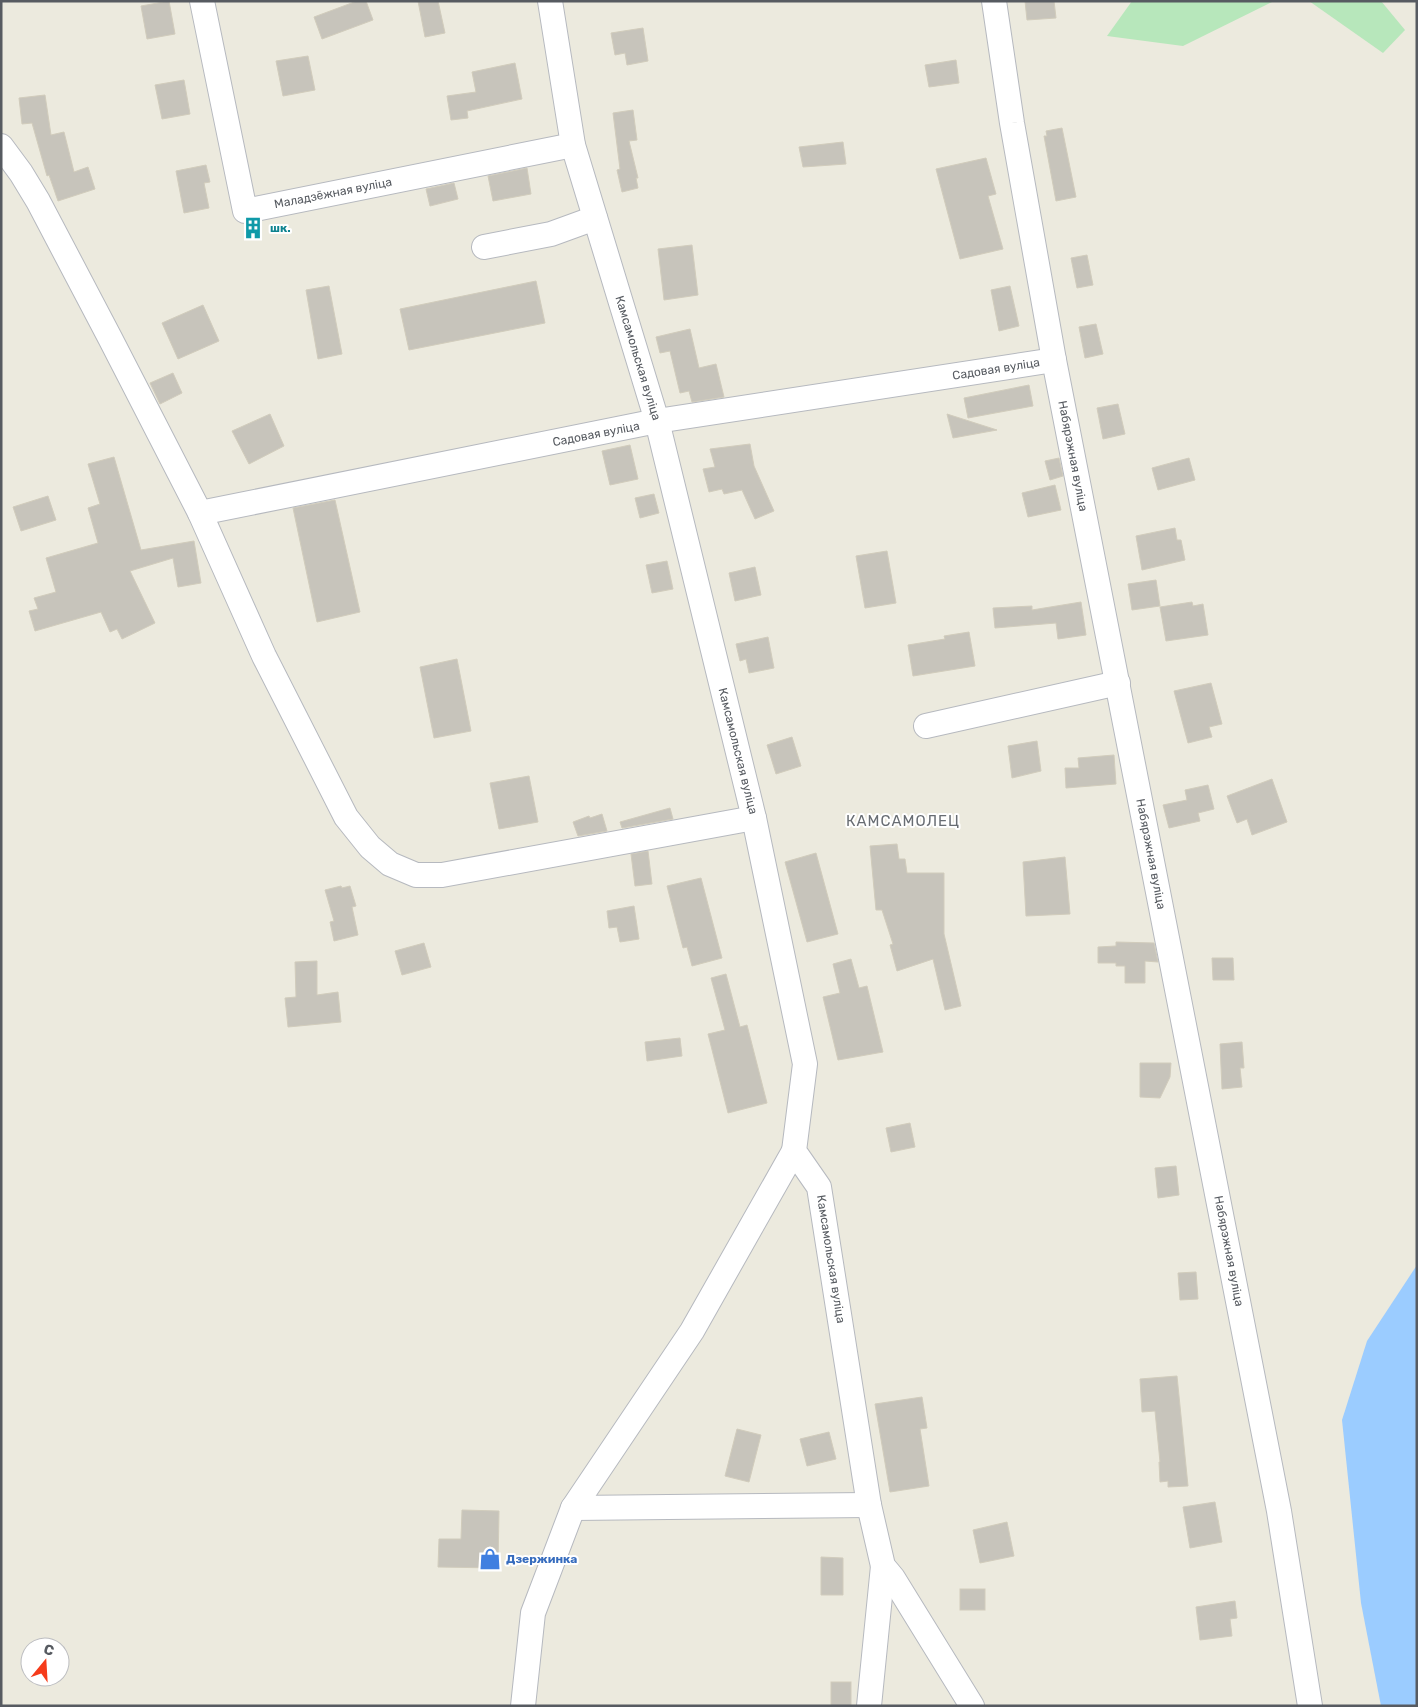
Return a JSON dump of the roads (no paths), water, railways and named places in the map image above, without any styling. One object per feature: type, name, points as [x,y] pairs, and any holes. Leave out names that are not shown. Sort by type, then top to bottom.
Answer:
[{"type":"street","name":"Маладзёжная вуліца","points":[[202,1],[245,211],[573,145]]},
{"type":"street","name":"Камсамольская вуліца","points":[[550,1],[573,145],[657,421],[754,818],[805,1064],[794,1151],[819,1187],[869,1505],[883,1566]]},
{"type":"street","name":"Набярэжная вуліца","points":[[994,1],[1012,123],[1054,360],[1279,1511],[1310,1706]]},
{"type":"street","points":[[1,146],[21,173],[38,201],[200,513],[264,656],[346,817],[370,846],[390,864],[416,874],[442,875],[754,818]]},
{"type":"street","points":[[484,247],[552,234],[595,218]]},
{"type":"street","name":"Садовая вуліца","points":[[200,513],[657,421],[1054,360]]},
{"type":"street","points":[[926,726],[1118,683]]},
{"type":"street","points":[[523,1706],[533,1613],[573,1508],[692,1331],[794,1151]]},
{"type":"street","points":[[573,1508],[869,1505]]},
{"type":"street","points":[[869,1706],[883,1566]]},
{"type":"street","points":[[883,1566],[893,1578],[972,1706]]},
{"type":"water","points":[[1417,1265],[1417,1706],[1381,1706],[1361,1603],[1342,1420],[1367,1341]]},
{"type":"place","name":"шк.","points":[[253,228]]},
{"type":"place","name":"Дзержинка","points":[[490,1559]]},
{"type":"district","name":"КАМСАМОЛЕЦ","points":[[903,821]]}]
